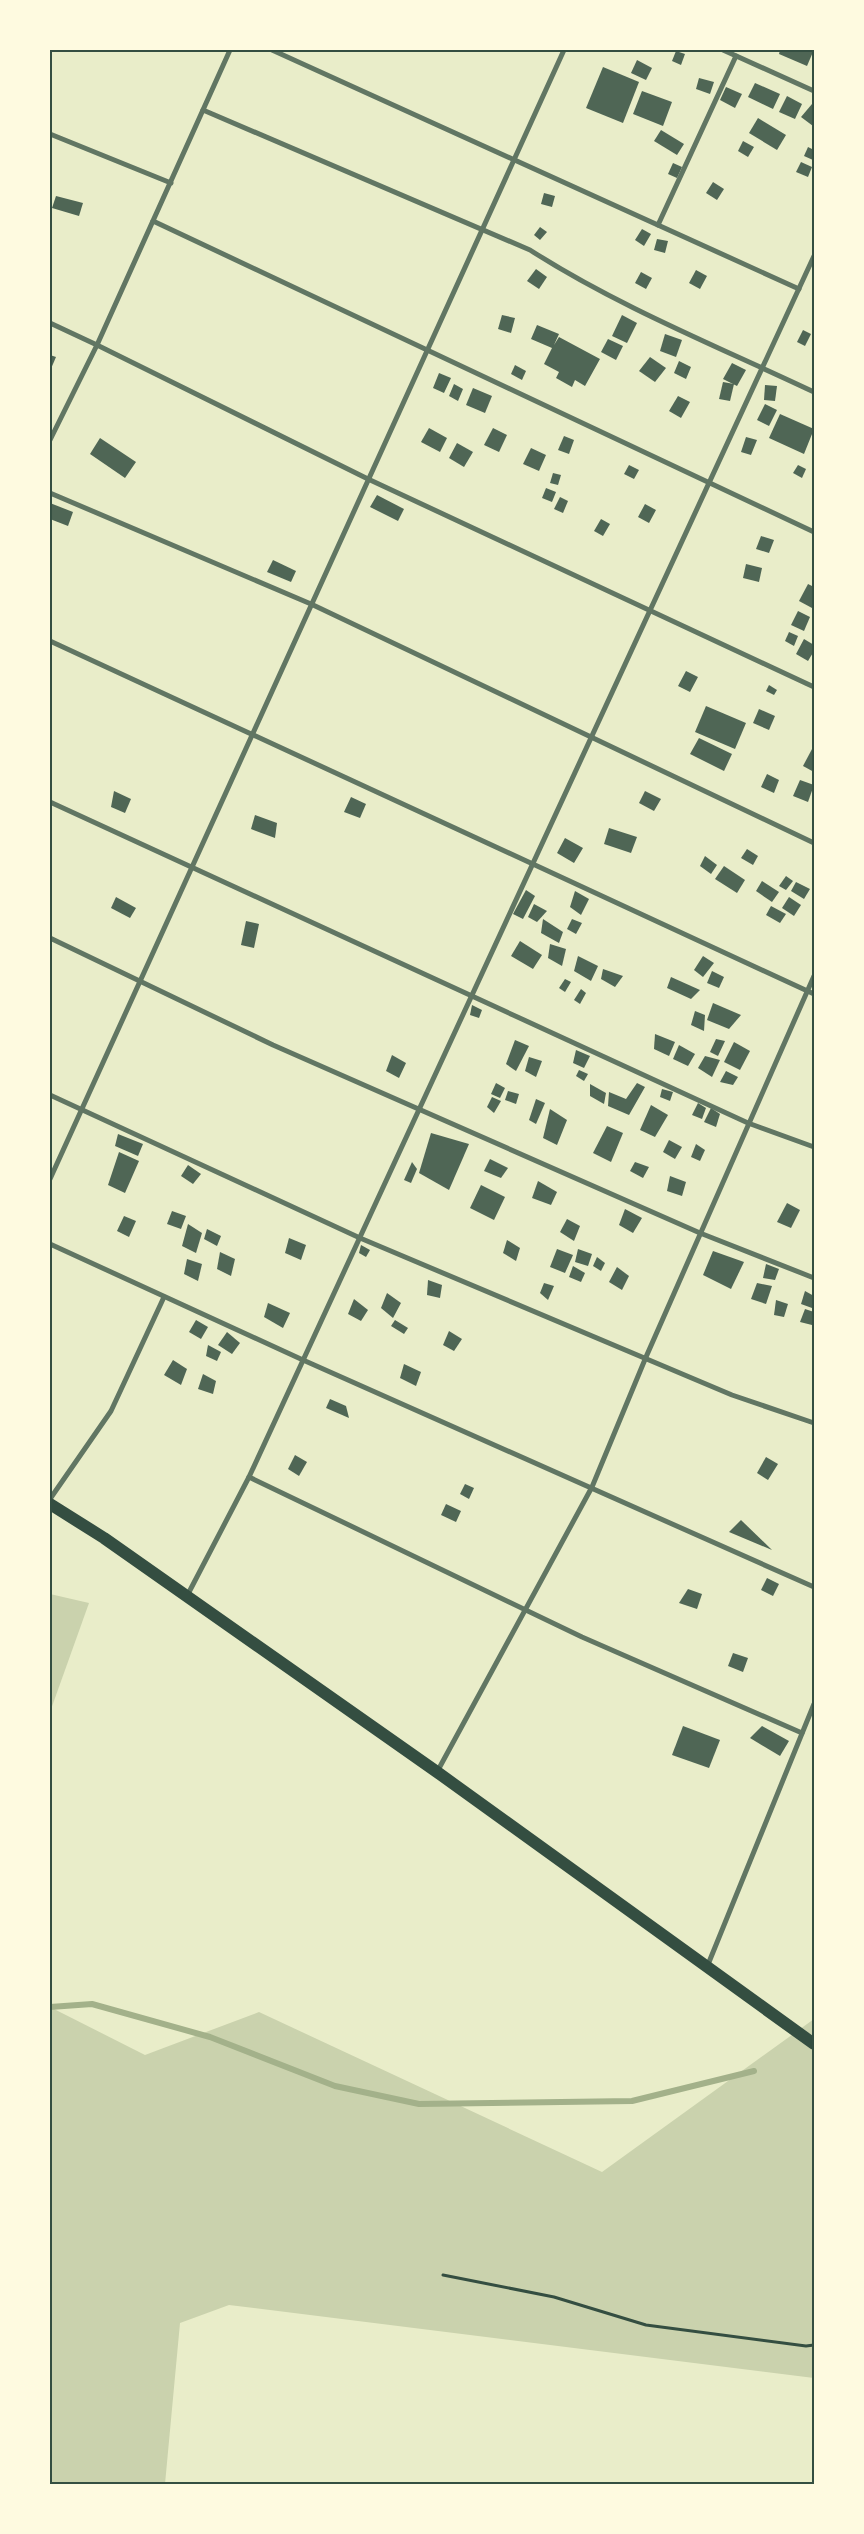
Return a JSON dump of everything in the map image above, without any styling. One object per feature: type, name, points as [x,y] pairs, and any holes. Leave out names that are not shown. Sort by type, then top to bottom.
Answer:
[{"type":"main road","points":[[50,1504],[104,1538],[437,1772],[706,1968],[814,2044]]},
{"type":"street","points":[[50,440],[98,345],[230,50]]},
{"type":"street","points":[[272,50],[799,289]]},
{"type":"street","points":[[50,1179],[564,50]]},
{"type":"street","points":[[722,50],[814,92]]},
{"type":"street","points":[[658,225],[736,56]]},
{"type":"street","points":[[203,110],[530,250],[565,272],[612,297],[814,392]]},
{"type":"street","points":[[50,134],[171,183]]},
{"type":"street","points":[[153,221],[814,532]]},
{"type":"street","points":[[187,1597],[249,1477],[814,256]]},
{"type":"street","points":[[50,324],[98,345],[368,479],[814,687]]},
{"type":"street","points":[[50,493],[311,604],[814,843]]},
{"type":"street","points":[[50,641],[814,994]]},
{"type":"street","points":[[50,802],[748,1123],[814,1147]]},
{"type":"street","points":[[50,938],[273,1045],[700,1233],[814,1278]]},
{"type":"street","points":[[437,1772],[592,1487],[646,1357],[814,976]]},
{"type":"street","points":[[50,1095],[360,1238],[646,1357],[732,1395],[814,1423]]},
{"type":"street","points":[[50,1244],[303,1360],[814,1587]]},
{"type":"street","points":[[50,1499],[111,1411],[164,1297]]},
{"type":"street","points":[[249,1477],[636,1662],[802,1733]]},
{"type":"street","points":[[706,1968],[814,1704]]},
{"type":"path","points":[[442,2275],[554,2298],[646,2325],[806,2346],[814,2345]]},
{"type":"green space","points":[[50,1594],[89,1603],[50,1712]]},
{"type":"green space","points":[[50,2007],[145,2055],[259,2012],[602,2172],[814,2019],[814,2378],[229,2305],[180,2323],[165,2484],[50,2484]]},
{"type":"building","points":[[780,50],[809,50],[813,52],[807,66],[779,54]]},
{"type":"building","points":[[676,51],[685,54],[681,65],[672,61]]},
{"type":"building","points":[[637,60],[652,68],[646,80],[631,73]]},
{"type":"building","points":[[603,67],[639,82],[623,123],[586,108]]},
{"type":"building","points":[[699,78],[714,82],[710,94],[696,89]]},
{"type":"building","points":[[755,83],[780,94],[773,109],[748,97]]},
{"type":"building","points":[[726,87],[742,94],[735,108],[720,100]]},
{"type":"building","points":[[642,91],[672,102],[663,126],[633,114]]},
{"type":"building","points":[[787,96],[802,104],[795,119],[779,112]]},
{"type":"building","points":[[812,104],[814,105],[813,126],[801,117]]},
{"type":"building","points":[[758,118],[786,135],[777,150],[749,133]]},
{"type":"building","points":[[661,130],[684,144],[677,155],[654,141]]},
{"type":"building","points":[[743,141],[754,147],[748,157],[738,151]]},
{"type":"building","points":[[808,147],[814,150],[813,160],[804,156]]},
{"type":"building","points":[[801,162],[812,167],[808,177],[796,172]]},
{"type":"building","points":[[673,163],[682,167],[677,178],[668,174]]},
{"type":"building","points":[[713,182],[724,189],[717,200],[706,193]]},
{"type":"building","points":[[544,193],[555,196],[552,207],[541,204]]},
{"type":"building","points":[[56,196],[83,203],[79,216],[52,208]]},
{"type":"building","points":[[540,227],[547,232],[540,240],[534,235]]},
{"type":"building","points":[[642,229],[651,234],[644,246],[635,240]]},
{"type":"building","points":[[657,239],[668,241],[665,253],[654,250]]},
{"type":"building","points":[[536,269],[547,277],[539,289],[527,281]]},
{"type":"building","points":[[696,270],[707,276],[700,289],[689,283]]},
{"type":"building","points":[[641,272],[652,278],[646,289],[635,283]]},
{"type":"building","points":[[502,315],[515,318],[511,333],[498,329]]},
{"type":"building","points":[[622,315],[637,323],[627,343],[612,336]]},
{"type":"building","points":[[537,325],[559,334],[554,345],[559,337],[600,359],[585,386],[575,380],[572,387],[556,378],[559,372],[544,364],[552,348],[531,339]]},
{"type":"building","points":[[803,330],[811,334],[805,346],[797,342]]},
{"type":"building","points":[[665,334],[682,340],[676,357],[660,351]]},
{"type":"building","points":[[608,339],[623,346],[616,360],[601,352]]},
{"type":"building","points":[[50,355],[56,357],[50,371]]},
{"type":"building","points":[[650,357],[666,368],[655,382],[639,371]]},
{"type":"building","points":[[679,361],[691,367],[686,379],[674,373]]},
{"type":"building","points":[[732,363],[746,370],[737,386],[723,379]]},
{"type":"building","points":[[515,365],[526,371],[522,380],[511,374]]},
{"type":"building","points":[[439,373],[451,378],[444,393],[433,388]]},
{"type":"building","points":[[723,382],[734,384],[730,401],[719,399]]},
{"type":"building","points":[[454,384],[463,389],[458,401],[449,396]]},
{"type":"building","points":[[765,385],[777,386],[775,401],[764,400]]},
{"type":"building","points":[[473,388],[492,396],[485,413],[466,405]]},
{"type":"building","points":[[678,396],[690,402],[681,418],[669,411]]},
{"type":"building","points":[[765,404],[777,410],[769,426],[757,420]]},
{"type":"building","points":[[780,414],[814,429],[804,454],[769,438]]},
{"type":"building","points":[[429,428],[447,438],[440,452],[421,442]]},
{"type":"building","points":[[493,428],[507,435],[499,452],[484,445]]},
{"type":"building","points":[[564,436],[574,440],[569,454],[558,450]]},
{"type":"building","points":[[746,437],[757,440],[751,455],[741,452]]},
{"type":"building","points":[[100,438],[136,462],[125,478],[90,454]]},
{"type":"building","points":[[457,443],[473,452],[464,467],[449,458]]},
{"type":"building","points":[[531,448],[546,455],[539,471],[523,464]]},
{"type":"building","points":[[629,465],[639,470],[634,479],[624,474]]},
{"type":"building","points":[[798,465],[806,469],[802,478],[793,473]]},
{"type":"building","points":[[553,473],[561,475],[558,485],[550,483]]},
{"type":"building","points":[[546,488],[556,492],[552,502],[542,498]]},
{"type":"building","points":[[377,495],[404,509],[398,521],[370,507]]},
{"type":"building","points":[[560,497],[568,501],[563,513],[554,509]]},
{"type":"building","points":[[50,503],[73,512],[68,526],[50,519]]},
{"type":"building","points":[[645,504],[656,510],[649,523],[638,517]]},
{"type":"building","points":[[601,519],[610,524],[603,536],[594,531]]},
{"type":"building","points":[[761,536],[774,540],[769,553],[756,549]]},
{"type":"building","points":[[273,560],[296,571],[291,582],[267,572]]},
{"type":"building","points":[[746,564],[762,568],[759,582],[743,578]]},
{"type":"building","points":[[808,584],[814,587],[812,608],[799,601]]},
{"type":"building","points":[[798,611],[810,617],[804,631],[791,625]]},
{"type":"building","points":[[789,632],[798,636],[794,646],[785,641]]},
{"type":"building","points":[[804,639],[814,645],[814,651],[808,661],[796,654]]},
{"type":"building","points":[[686,671],[698,677],[690,692],[678,686]]},
{"type":"building","points":[[769,685],[777,690],[774,695],[766,691]]},
{"type":"building","points":[[706,706],[746,723],[735,749],[695,732]]},
{"type":"building","points":[[759,709],[775,716],[769,730],[753,723]]},
{"type":"building","points":[[699,738],[732,754],[724,771],[690,754]]},
{"type":"building","points":[[812,749],[814,750],[814,772],[803,766]]},
{"type":"building","points":[[767,774],[779,780],[774,793],[761,787]]},
{"type":"building","points":[[800,780],[814,785],[808,802],[793,796]]},
{"type":"building","points":[[114,791],[131,799],[125,813],[111,807]]},
{"type":"building","points":[[645,791],[661,799],[654,811],[639,803]]},
{"type":"building","points":[[351,797],[366,804],[360,818],[344,812]]},
{"type":"building","points":[[255,815],[277,823],[275,838],[251,829]]},
{"type":"building","points":[[609,828],[637,837],[631,853],[604,844]]},
{"type":"building","points":[[565,838],[583,848],[574,863],[557,853]]},
{"type":"building","points":[[747,849],[758,856],[753,865],[741,858]]},
{"type":"building","points":[[705,856],[717,865],[711,874],[700,866]]},
{"type":"building","points":[[724,866],[745,880],[737,893],[715,879]]},
{"type":"building","points":[[786,876],[793,881],[786,890],[779,886]]},
{"type":"building","points":[[762,881],[779,892],[772,902],[756,891]]},
{"type":"building","points":[[796,882],[810,889],[804,899],[791,891]]},
{"type":"building","points":[[526,890],[535,896],[523,919],[513,914]]},
{"type":"building","points":[[575,891],[589,899],[581,915],[570,907]]},
{"type":"building","points":[[116,897],[136,908],[130,918],[111,908]]},
{"type":"building","points":[[789,897],[801,905],[794,916],[782,908]]},
{"type":"building","points":[[534,904],[547,911],[537,922],[528,917]]},
{"type":"building","points":[[771,906],[786,914],[780,923],[766,915]]},
{"type":"building","points":[[543,919],[563,932],[559,943],[541,933]]},
{"type":"building","points":[[572,919],[582,923],[576,934],[567,929]]},
{"type":"building","points":[[246,921],[259,924],[254,948],[241,945]]},
{"type":"building","points":[[520,941],[542,955],[533,969],[511,956]]},
{"type":"building","points":[[550,944],[566,949],[562,966],[548,958]]},
{"type":"building","points":[[578,956],[598,966],[591,981],[574,971]]},
{"type":"building","points":[[703,956],[714,963],[703,977],[694,970]]},
{"type":"building","points":[[603,969],[623,976],[615,987],[601,979]]},
{"type":"building","points":[[712,971],[724,977],[719,988],[707,983]]},
{"type":"building","points":[[671,977],[700,990],[691,999],[667,988]]},
{"type":"building","points":[[565,979],[571,982],[565,992],[559,988]]},
{"type":"building","points":[[581,989],[586,993],[580,1004],[574,1000]]},
{"type":"building","points":[[713,1003],[741,1015],[729,1029],[707,1020]]},
{"type":"building","points":[[472,1005],[482,1010],[479,1018],[470,1015]]},
{"type":"building","points":[[695,1011],[705,1015],[704,1031],[691,1025]]},
{"type":"building","points":[[655,1034],[675,1042],[669,1056],[654,1049]]},
{"type":"building","points":[[716,1039],[725,1041],[718,1056],[710,1052]]},
{"type":"building","points":[[515,1040],[529,1046],[516,1071],[506,1064]]},
{"type":"building","points":[[734,1042],[750,1051],[740,1070],[724,1062]]},
{"type":"building","points":[[679,1045],[695,1054],[688,1066],[673,1059]]},
{"type":"building","points":[[576,1050],[590,1056],[584,1068],[573,1063]]},
{"type":"building","points":[[392,1055],[406,1063],[399,1078],[386,1071]]},
{"type":"building","points":[[705,1056],[720,1060],[712,1077],[698,1068]]},
{"type":"building","points":[[529,1057],[542,1061],[536,1077],[525,1071]]},
{"type":"building","points":[[579,1070],[588,1074],[584,1081],[576,1076]]},
{"type":"building","points":[[726,1071],[738,1077],[733,1085],[720,1082]]},
{"type":"building","points":[[496,1083],[505,1088],[500,1098],[491,1094]]},
{"type":"building","points":[[637,1083],[645,1087],[629,1115],[608,1106],[609,1092],[626,1099]]},
{"type":"building","points":[[590,1084],[606,1093],[604,1104],[590,1096]]},
{"type":"building","points":[[662,1089],[673,1092],[670,1101],[660,1097]]},
{"type":"building","points":[[508,1091],[519,1094],[516,1104],[505,1100]]},
{"type":"building","points":[[492,1097],[501,1101],[494,1113],[487,1107]]},
{"type":"building","points":[[536,1099],[545,1103],[536,1124],[529,1120]]},
{"type":"building","points":[[698,1103],[706,1108],[702,1119],[692,1115]]},
{"type":"building","points":[[651,1105],[668,1115],[655,1137],[640,1130]]},
{"type":"building","points":[[711,1108],[720,1114],[716,1127],[704,1122]]},
{"type":"building","points":[[550,1109],[567,1120],[557,1145],[543,1138]]},
{"type":"building","points":[[607,1126],[623,1133],[611,1162],[593,1153]]},
{"type":"building","points":[[431,1133],[469,1144],[449,1190],[419,1173]]},
{"type":"building","points":[[118,1134],[143,1144],[138,1156],[115,1146]]},
{"type":"building","points":[[669,1140],[682,1147],[675,1159],[663,1152]]},
{"type":"building","points":[[696,1144],[705,1150],[700,1161],[691,1157]]},
{"type":"building","points":[[119,1152],[139,1161],[125,1193],[108,1185]]},
{"type":"building","points":[[490,1159],[508,1168],[501,1178],[484,1171]]},
{"type":"building","points":[[412,1162],[417,1169],[411,1183],[404,1180]]},
{"type":"building","points":[[635,1162],[649,1167],[643,1178],[630,1171]]},
{"type":"building","points":[[188,1165],[201,1174],[193,1184],[181,1176]]},
{"type":"building","points":[[670,1176],[686,1182],[682,1196],[667,1191]]},
{"type":"building","points":[[538,1181],[557,1192],[551,1205],[532,1198]]},
{"type":"building","points":[[481,1185],[505,1197],[494,1220],[470,1208]]},
{"type":"building","points":[[787,1203],[800,1210],[791,1228],[777,1222]]},
{"type":"building","points":[[625,1209],[642,1218],[633,1233],[619,1225]]},
{"type":"building","points":[[172,1211],[186,1216],[181,1229],[167,1224]]},
{"type":"building","points":[[124,1216],[136,1221],[129,1237],[117,1231]]},
{"type":"building","points":[[567,1219],[580,1226],[574,1241],[560,1232]]},
{"type":"building","points":[[188,1224],[202,1233],[196,1253],[182,1246]]},
{"type":"building","points":[[207,1229],[221,1236],[217,1246],[204,1239]]},
{"type":"building","points":[[289,1238],[306,1245],[301,1260],[285,1253]]},
{"type":"building","points":[[507,1240],[520,1248],[516,1261],[503,1253]]},
{"type":"building","points":[[361,1245],[370,1250],[366,1257],[359,1253]]},
{"type":"building","points":[[557,1249],[573,1255],[565,1273],[550,1267]]},
{"type":"building","points":[[578,1249],[592,1254],[588,1266],[575,1262]]},
{"type":"building","points":[[713,1251],[744,1262],[731,1289],[703,1275]]},
{"type":"building","points":[[220,1252],[235,1259],[231,1276],[217,1269]]},
{"type":"building","points":[[597,1257],[605,1263],[601,1271],[593,1266]]},
{"type":"building","points":[[187,1259],[202,1264],[198,1281],[184,1274]]},
{"type":"building","points":[[766,1264],[779,1269],[775,1280],[763,1278]]},
{"type":"building","points":[[573,1266],[585,1273],[581,1282],[569,1277]]},
{"type":"building","points":[[617,1267],[629,1276],[622,1290],[609,1282]]},
{"type":"building","points":[[428,1280],[442,1285],[440,1298],[427,1295]]},
{"type":"building","points":[[544,1283],[554,1286],[548,1300],[540,1293]]},
{"type":"building","points":[[757,1283],[772,1286],[766,1304],[751,1299]]},
{"type":"building","points":[[805,1291],[814,1296],[812,1308],[801,1304]]},
{"type":"building","points":[[387,1293],[401,1303],[393,1318],[381,1308]]},
{"type":"building","points":[[354,1299],[368,1310],[361,1321],[348,1314]]},
{"type":"building","points":[[776,1300],[788,1304],[784,1317],[774,1315]]},
{"type":"building","points":[[268,1303],[290,1313],[283,1328],[264,1317]]},
{"type":"building","points":[[805,1309],[814,1312],[812,1325],[800,1322]]},
{"type":"building","points":[[196,1320],[208,1327],[201,1339],[189,1332]]},
{"type":"building","points":[[395,1320],[408,1328],[404,1334],[391,1326]]},
{"type":"building","points":[[449,1331],[462,1339],[454,1351],[443,1345]]},
{"type":"building","points":[[227,1332],[240,1343],[232,1354],[218,1345]]},
{"type":"building","points":[[208,1345],[221,1352],[217,1361],[206,1356]]},
{"type":"building","points":[[173,1360],[187,1369],[181,1385],[164,1375]]},
{"type":"building","points":[[404,1364],[421,1372],[416,1386],[400,1378]]},
{"type":"building","points":[[203,1374],[216,1381],[213,1394],[198,1389]]},
{"type":"building","points":[[330,1399],[346,1406],[349,1418],[326,1408]]},
{"type":"building","points":[[295,1455],[307,1462],[299,1476],[288,1469]]},
{"type":"building","points":[[766,1457],[778,1464],[768,1480],[757,1473]]},
{"type":"building","points":[[465,1484],[474,1488],[469,1499],[460,1494]]},
{"type":"building","points":[[446,1504],[461,1511],[456,1522],[441,1515]]},
{"type":"building","points":[[741,1520],[772,1550],[729,1532]]},
{"type":"building","points":[[767,1578],[779,1584],[773,1596],[761,1590]]},
{"type":"building","points":[[688,1589],[702,1594],[697,1609],[679,1603]]},
{"type":"building","points":[[733,1653],[748,1658],[743,1672],[728,1666]]},
{"type":"building","points":[[683,1726],[720,1740],[709,1768],[672,1755]]},
{"type":"building","points":[[762,1726],[789,1741],[780,1756],[750,1738]]},
{"type":"waterway","points":[[50,2007],[92,2004],[210,2037],[335,2086],[419,2104],[632,2101],[754,2071]]}]
